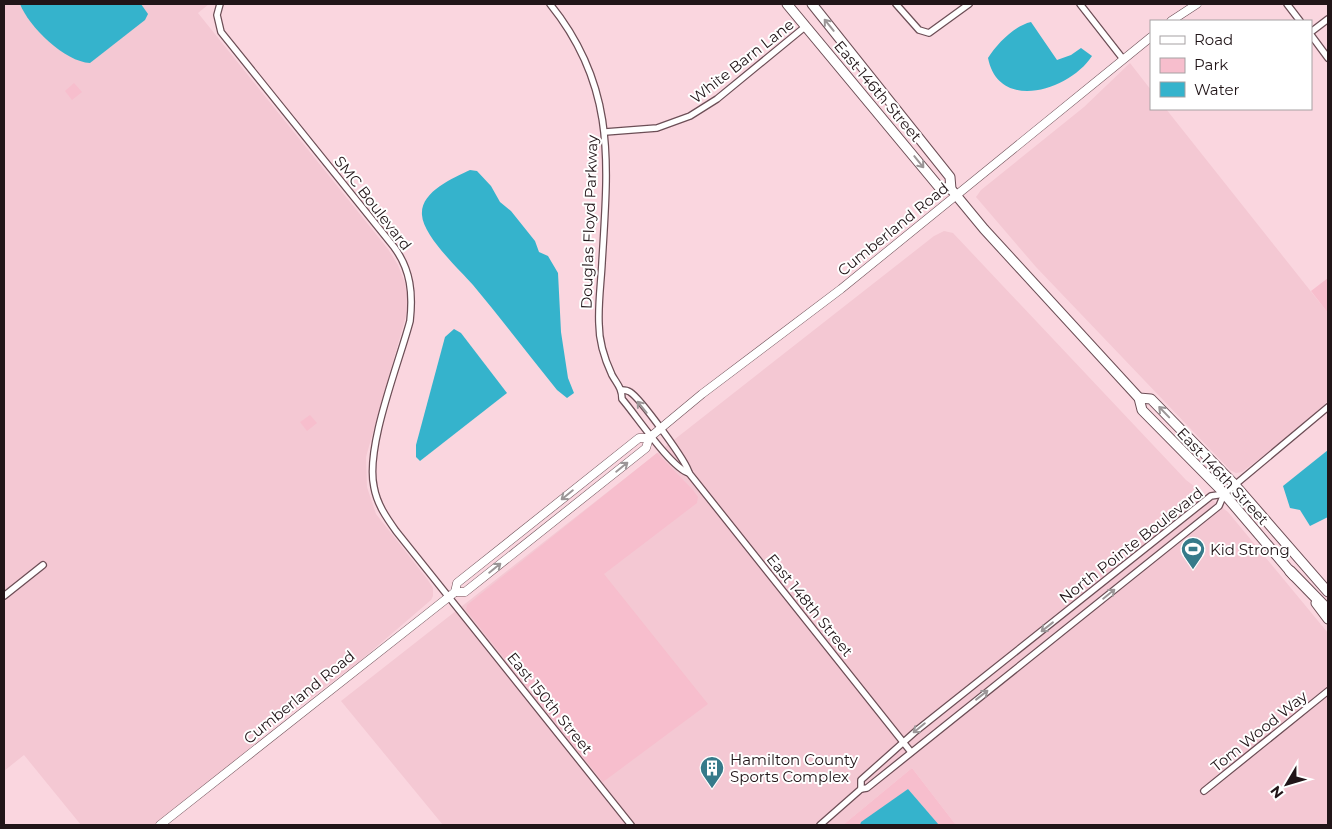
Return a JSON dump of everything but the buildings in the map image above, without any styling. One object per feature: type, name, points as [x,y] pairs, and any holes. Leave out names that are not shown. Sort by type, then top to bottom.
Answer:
[{"type":"highway","points":[[1290,571],[1328,610]]},
{"type":"main road","name":"East 146th Street","points":[[787,4],[939,187],[954,192]]},
{"type":"main road","name":"East 146th Street","points":[[812,4],[950,178],[954,192],[1020,269],[1139,398],[1142,410],[1224,494],[1328,618]]},
{"type":"main road","name":"East 146th Street","points":[[1139,398],[1151,399],[1235,485],[1328,592]]},
{"type":"street","name":"Douglas Floyd Parkway","points":[[550,4],[570,31],[588,64],[600,100],[605,132],[604,219],[599,325],[607,362],[622,390],[622,399],[650,437]]},
{"type":"street","points":[[896,4],[919,30],[929,33],[969,4]]},
{"type":"street","points":[[1080,4],[1123,59]]},
{"type":"street","points":[[1172,20],[1196,4]]},
{"type":"street","points":[[1287,4],[1299,20]]},
{"type":"street","name":"SMC Boulevard","points":[[219,7],[217,20],[221,32],[394,247],[404,265],[411,288],[410,321],[374,446],[372,480],[376,498],[388,520],[452,594]]},
{"type":"street","points":[[1312,32],[1328,19]]},
{"type":"street","name":"White Barn Lane","points":[[605,132],[657,128],[690,116],[717,99],[806,26]]},
{"type":"street","points":[[1312,34],[1328,58]]},
{"type":"street","name":"Cumberland Road","points":[[452,594],[465,592],[646,448],[650,437],[954,192],[1150,38]]},
{"type":"street","name":"Douglas Floyd Parkway","points":[[622,390],[630,392],[660,429]]},
{"type":"street","points":[[1224,494],[1295,438],[1328,407]]},
{"type":"street","name":"East 148th Street","points":[[660,429],[686,462],[689,473]]},
{"type":"street","name":"Cumberland Road","points":[[160,825],[452,594],[457,583],[639,438],[650,437]]},
{"type":"street","name":"East 148th Street","points":[[650,437],[676,464],[689,473],[911,752]]},
{"type":"street","name":"North Pointe Boulevard","points":[[861,789],[861,780],[903,742],[1211,496],[1224,494]]},
{"type":"street","name":"North Pointe Boulevard","points":[[820,825],[861,789],[868,788],[1219,506],[1224,494]]},
{"type":"street","points":[[4,596],[43,565]]},
{"type":"street","name":"East 150th Street","points":[[452,594],[631,825]]},
{"type":"street","name":"Tom Wood Way","points":[[1204,791],[1328,691]]},
{"type":"shaded area","points":[[4,4],[209,4],[198,13],[388,249],[398,265],[405,283],[408,299],[406,316],[366,457],[367,487],[376,514],[428,580],[433,588],[433,596],[431,600],[360,661],[270,729],[222,774],[158,825],[81,825],[24,755],[4,771]]},
{"type":"shaded area","points":[[1130,63],[1150,89],[1150,110],[1167,110],[1328,313],[1328,401],[1287,438],[1242,472],[1236,473],[1230,470],[1036,267],[976,197],[981,190],[1084,107]]},
{"type":"shaded area","points":[[944,231],[953,233],[1186,480],[1228,512],[1328,633],[1328,825],[956,825],[912,768],[843,825],[443,825],[341,701],[934,236]]},
{"type":"green space","points":[[74,83],[82,92],[72,100],[65,91]]},
{"type":"green space","points":[[1328,278],[1328,313],[1311,291]]},
{"type":"green space","points":[[310,415],[317,423],[307,431],[300,422]]},
{"type":"green space","points":[[657,453],[693,490],[698,497],[697,503],[604,574],[708,704],[603,782],[466,610],[467,605]]},
{"type":"green space","points":[[912,768],[956,825],[939,825],[908,789],[860,825],[843,825]]},
{"type":"water","points":[[20,4],[141,4],[148,14],[145,20],[90,63],[70,57],[49,42],[31,23]]},
{"type":"water","points":[[1031,22],[1057,60],[1071,55],[1081,48],[1092,56],[1082,68],[1052,86],[1020,91],[1006,86],[995,75],[988,58],[1007,36],[1018,27]]},
{"type":"water","points":[[470,170],[477,171],[491,186],[500,202],[511,211],[535,241],[539,252],[548,256],[558,273],[561,332],[568,378],[574,393],[567,398],[557,390],[473,285],[428,233],[422,215],[426,199],[439,187]]},
{"type":"water","points":[[454,329],[461,333],[507,393],[420,461],[416,457],[416,445],[445,337]]},
{"type":"water","points":[[1328,450],[1328,517],[1310,526],[1300,510],[1290,508],[1283,486]]},
{"type":"water","points":[[908,789],[939,825],[860,825],[861,822]]},
{"type":"place","name":"Kid Strong","points":[[1193,570]]},
{"type":"place","name":"Hamilton County Sports Complex","points":[[712,789]]}]
